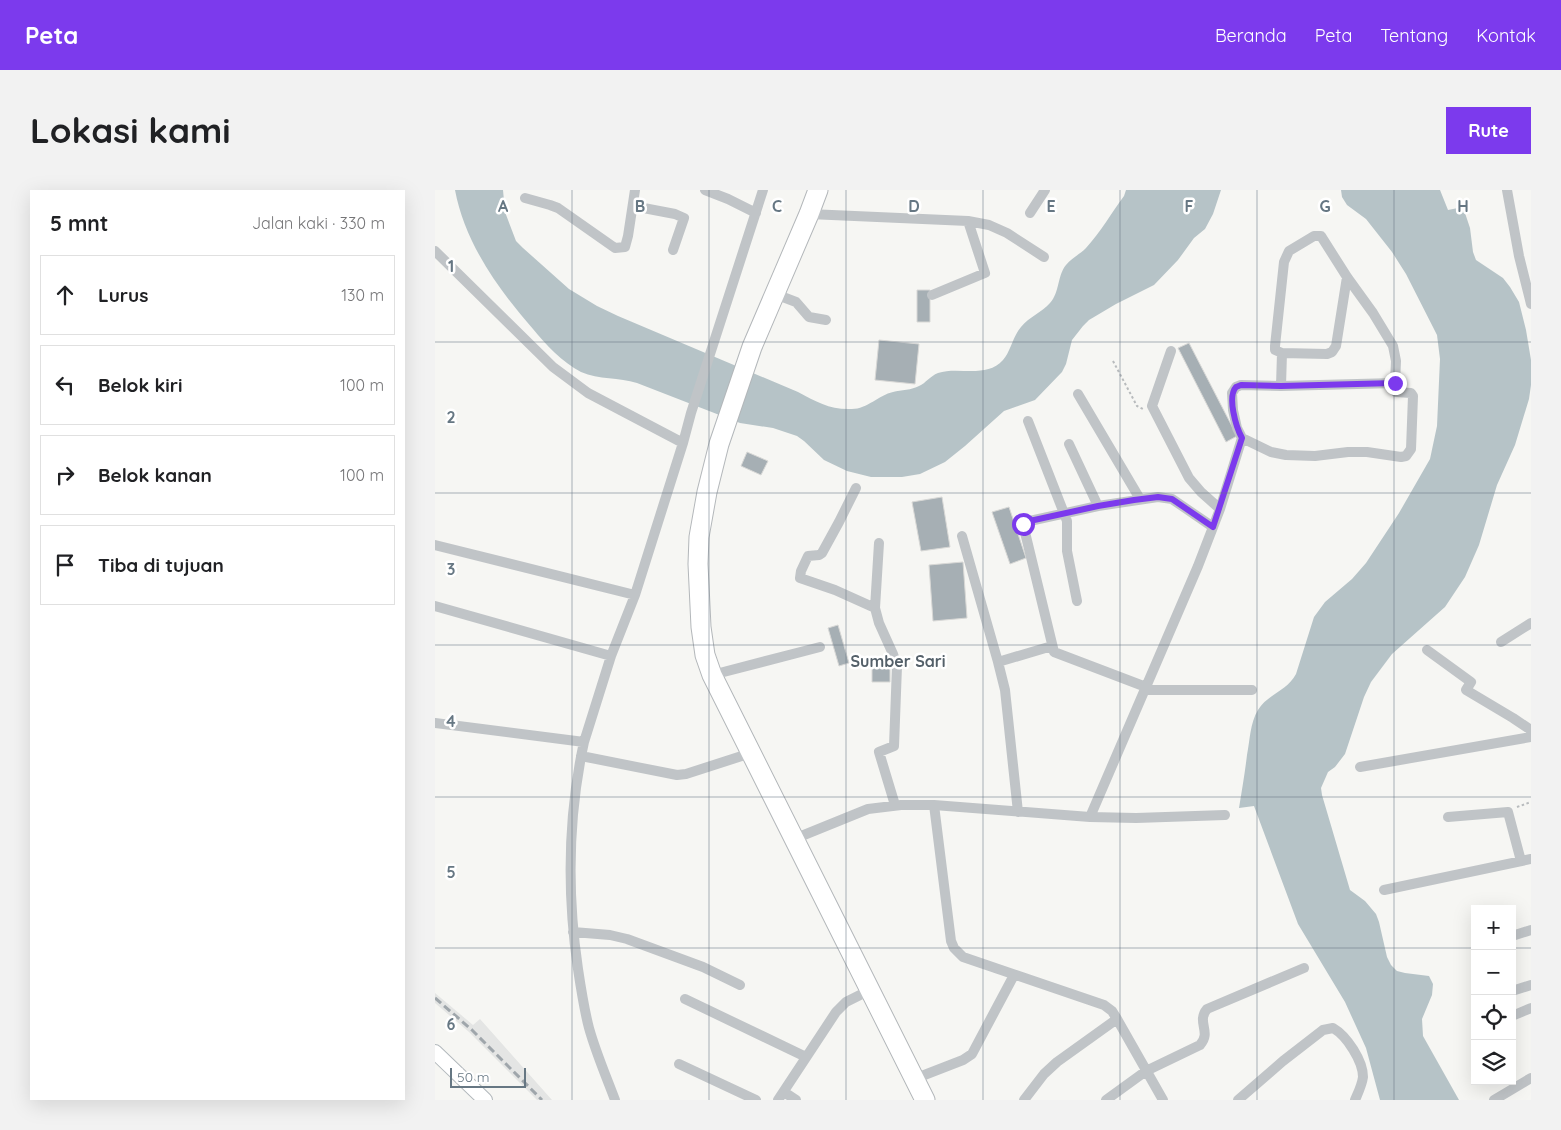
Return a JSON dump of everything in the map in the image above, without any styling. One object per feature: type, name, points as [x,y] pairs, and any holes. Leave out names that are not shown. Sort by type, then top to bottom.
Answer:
[{"type":"highway","points":[[818,190],[752,347],[719,444],[707,492],[699,537],[698,564],[701,627],[705,655],[712,676],[925,1100]]},
{"type":"main road","points":[[435,1052],[485,1100]]},
{"type":"street","points":[[525,198],[558,208],[615,248],[622,248],[626,244],[635,190]]},
{"type":"street","points":[[705,190],[756,213]]},
{"type":"street","points":[[615,1100],[589,1029],[573,932],[571,853],[581,756],[611,656],[635,595],[763,190]]},
{"type":"street","points":[[1030,213],[1045,190]]},
{"type":"street","points":[[1507,190],[1519,256],[1531,304]]},
{"type":"street","points":[[633,206],[675,214],[684,218],[673,250]]},
{"type":"street","points":[[809,214],[968,221],[989,225],[1007,233],[1044,257]]},
{"type":"street","points":[[932,295],[985,273],[968,221]]},
{"type":"street","points":[[1347,278],[1336,346],[1332,352],[1327,354],[1282,353],[1275,350],[1283,262],[1289,251],[1314,236],[1321,236],[1393,346],[1396,361],[1396,392],[1411,393],[1413,396],[1411,448],[1406,456],[1401,457],[1367,452],[1315,456],[1286,455],[1271,452],[1242,438],[1237,428],[1232,393],[1233,389],[1241,385],[1281,386],[1395,383]]},
{"type":"street","points":[[435,251],[553,367],[588,393],[683,443]]},
{"type":"street","points":[[775,294],[796,302],[809,317],[826,320]]},
{"type":"street","points":[[1171,351],[1153,406],[1189,478],[1201,492],[1220,508]]},
{"type":"street","points":[[1281,386],[1282,353]]},
{"type":"street","points":[[1078,394],[1140,499]]},
{"type":"street","points":[[1028,421],[1064,513],[1067,525],[1068,558],[1077,601]]},
{"type":"street","points":[[1090,817],[1213,527],[1242,438]]},
{"type":"street","points":[[1069,444],[1098,506]]},
{"type":"street","points":[[856,488],[822,553],[808,556],[800,578],[835,590],[875,608]]},
{"type":"street","points":[[1213,527],[1172,499],[1158,497],[1098,506],[1023,524],[1052,646],[1056,654],[1145,689],[1252,690]]},
{"type":"street","points":[[962,536],[1005,690],[1019,812]]},
{"type":"street","points":[[879,543],[875,608],[879,623],[897,666],[894,746],[879,752],[895,805]]},
{"type":"street","points":[[435,546],[635,595]]},
{"type":"street","points":[[435,606],[611,656]]},
{"type":"street","points":[[1501,642],[1531,623]]},
{"type":"street","points":[[998,662],[1052,646]]},
{"type":"street","points":[[712,676],[819,647]]},
{"type":"street","points":[[1427,650],[1471,682],[1463,693],[1513,718],[1531,730]]},
{"type":"street","points":[[435,723],[584,742]]},
{"type":"street","points":[[1361,767],[1531,737]]},
{"type":"street","points":[[581,756],[677,775],[686,774],[751,753]]},
{"type":"street","points":[[934,804],[951,941],[954,948],[963,957],[1104,1005],[1112,1011],[1117,1019],[1163,1100]]},
{"type":"street","points":[[793,838],[868,809],[895,805],[934,804],[1090,817],[1135,818],[1225,815]]},
{"type":"street","points":[[1384,890],[1526,860],[1509,812],[1448,817]]},
{"type":"street","points":[[1516,935],[1531,930]]},
{"type":"street","points":[[573,932],[610,935],[627,939],[703,967],[740,984]]},
{"type":"street","points":[[1106,1100],[1146,1071],[1201,1045],[1206,1035],[1202,1018],[1207,1009],[1304,968]]},
{"type":"street","points":[[914,1079],[963,1060],[972,1054],[1014,975]]},
{"type":"street","points":[[1516,990],[1531,984]]},
{"type":"street","points":[[796,1100],[781,1096],[806,1057],[841,1006],[870,990]]},
{"type":"street","points":[[685,999],[806,1057]]},
{"type":"street","points":[[1516,1014],[1531,1008]]},
{"type":"street","points":[[1024,1100],[1044,1074],[1057,1062],[1117,1019]]},
{"type":"street","points":[[1238,1100],[1283,1060],[1323,1030],[1333,1028],[1341,1032],[1354,1051],[1362,1070],[1362,1085],[1355,1100]]},
{"type":"street","points":[[679,1064],[756,1100]]},
{"type":"street","points":[[1494,1100],[1531,1078]]},
{"type":"street","points":[[1507,1085],[1510,1090]]},
{"type":"path","points":[[1113,361],[1137,406],[1143,409],[1153,406]]},
{"type":"path","points":[[1509,812],[1531,802]]},
{"type":"shaded area","points":[[455,190],[503,190],[505,212],[516,241],[569,289],[597,306],[798,392],[824,405],[852,409],[863,407],[893,392],[921,385],[938,373],[946,371],[980,371],[996,366],[1005,357],[1021,327],[1053,299],[1063,269],[1091,242],[1124,196],[1126,190],[1221,190],[1213,214],[1205,229],[1194,238],[1178,260],[1154,285],[1089,320],[1072,340],[1062,372],[1035,400],[1004,411],[945,462],[920,474],[902,477],[871,477],[847,471],[824,460],[797,436],[773,428],[740,423],[637,383],[588,375],[574,368],[543,341],[507,298],[475,247],[466,228]]},
{"type":"shaded area","points":[[1341,190],[1440,190],[1448,210],[1463,207],[1470,228],[1476,260],[1503,278],[1519,302],[1531,360],[1529,399],[1515,445],[1497,485],[1479,545],[1465,577],[1445,607],[1392,654],[1371,682],[1345,754],[1335,767],[1328,772],[1321,788],[1350,890],[1365,901],[1376,914],[1387,957],[1391,965],[1397,971],[1429,976],[1433,984],[1432,995],[1422,1019],[1423,1036],[1459,1100],[1380,1100],[1366,1048],[1345,1002],[1298,924],[1254,806],[1239,808],[1255,715],[1267,700],[1292,680],[1296,674],[1314,617],[1325,602],[1352,579],[1366,563],[1399,513],[1430,459],[1437,426],[1440,359],[1437,335],[1406,274],[1392,252],[1366,219],[1347,205],[1342,197]]},
{"type":"shaded area","points":[[435,993],[473,1025],[480,1019],[552,1100],[537,1100],[469,1032],[435,1003]]},
{"type":"building","points":[[917,290],[930,290],[930,322],[917,322]]},
{"type":"building","points":[[879,340],[919,344],[915,384],[875,380]]},
{"type":"building","points":[[1189,343],[1237,436],[1226,442],[1178,348]]},
{"type":"building","points":[[747,452],[768,461],[761,475],[741,466]]},
{"type":"building","points":[[942,497],[950,547],[921,551],[912,502]]},
{"type":"building","points":[[1009,507],[1026,558],[1010,564],[992,512]]},
{"type":"building","points":[[963,562],[967,618],[933,621],[929,565]]},
{"type":"building","points":[[838,625],[849,663],[839,666],[828,628]]},
{"type":"building","points":[[872,663],[890,663],[890,682],[872,682]]},
{"type":"railway","points":[[435,998],[472,1030],[542,1100]]},
{"type":"district","name":"Sumber Sari","points":[[898,661]]},
{"type":"route","points":[[1023,524],[1098,506],[1165,497],[1172,499],[1213,527],[1242,438],[1237,428],[1233,410],[1233,389],[1241,385],[1281,386],[1395,383]]}]
